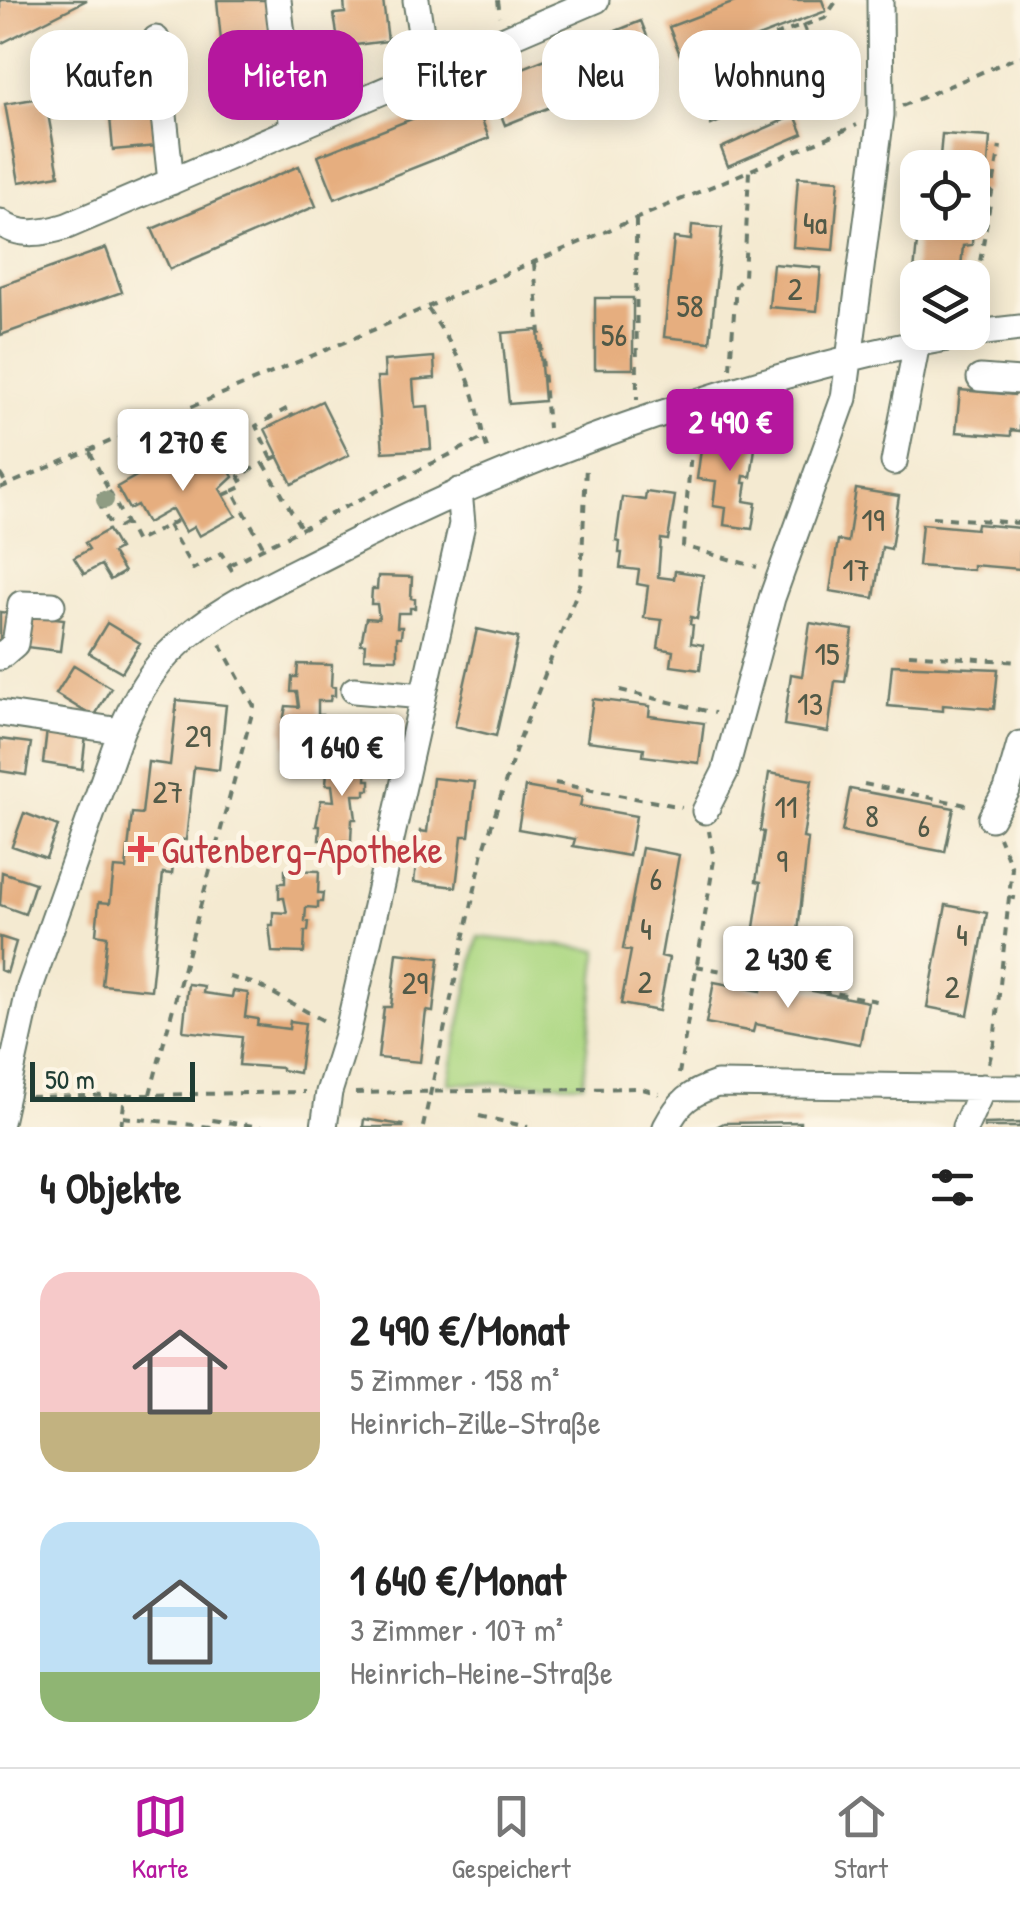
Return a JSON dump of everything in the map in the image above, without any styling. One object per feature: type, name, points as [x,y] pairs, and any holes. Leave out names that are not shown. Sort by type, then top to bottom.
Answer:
[{"type":"street","points":[[278,0],[293,130]]},
{"type":"street","points":[[416,0],[420,30]]},
{"type":"street","points":[[522,31],[596,0]]},
{"type":"street","points":[[706,811],[725,772],[781,574],[844,398],[881,115],[880,0]]},
{"type":"street","points":[[2,232],[57,230],[383,91]]},
{"type":"street","points":[[164,120],[171,182]]},
{"type":"street","points":[[990,331],[1020,328]]},
{"type":"street","points":[[0,1122],[2,1093],[30,987],[121,731],[138,694],[168,654],[207,620],[459,491],[550,452],[694,402],[900,347]]},
{"type":"street","points":[[894,462],[916,350]]},
{"type":"street","points":[[980,378],[1020,381]]},
{"type":"street","points":[[324,1127],[462,524],[459,491]]},
{"type":"street","points":[[0,657],[15,644],[20,604],[52,605]]},
{"type":"street","points":[[354,690],[423,696]]},
{"type":"street","points":[[0,713],[121,731]]},
{"type":"street","points":[[991,818],[1007,790],[1020,744]]},
{"type":"street","points":[[666,1127],[680,1101],[695,1091],[718,1084],[1020,1088]]},
{"type":"street","points":[[966,1127],[983,1087]]},
{"type":"path","points":[[790,30],[825,18],[837,0]]},
{"type":"path","points":[[804,25],[806,30]]},
{"type":"path","points":[[0,488],[1020,56]]},
{"type":"path","points":[[980,260],[1000,146]]},
{"type":"path","points":[[728,392],[736,285],[744,278],[749,169]]},
{"type":"path","points":[[636,220],[637,420]]},
{"type":"path","points":[[534,263],[550,452]]},
{"type":"path","points":[[428,308],[473,392],[483,438],[498,473]]},
{"type":"path","points":[[694,402],[682,546],[781,574]]},
{"type":"path","points":[[224,495],[244,486],[239,476],[275,457],[256,426],[288,408],[292,416]]},
{"type":"path","points":[[229,566],[483,438]]},
{"type":"path","points":[[422,1127],[483,852],[518,746],[581,582],[587,438]]},
{"type":"path","points":[[90,452],[136,542],[178,520]]},
{"type":"path","points":[[264,463],[302,529]]},
{"type":"path","points":[[0,474],[7,485]]},
{"type":"path","points":[[109,491],[96,496],[108,521],[118,527],[126,523]]},
{"type":"path","points":[[233,491],[264,548]]},
{"type":"path","points":[[932,517],[1020,523]]},
{"type":"path","points":[[168,526],[192,569],[221,552]]},
{"type":"path","points":[[150,1094],[254,706],[207,620]]},
{"type":"path","points":[[909,654],[1020,662]]},
{"type":"path","points":[[620,690],[739,719]]},
{"type":"path","points":[[2,1093],[125,1096],[639,1088],[680,1101],[679,1073],[714,860],[706,811],[554,783]]},
{"type":"path","points":[[864,784],[970,805],[991,818],[1012,868],[994,1042],[983,1087]]},
{"type":"path","points":[[1008,897],[1020,899]]},
{"type":"path","points":[[696,966],[882,1002]]},
{"type":"path","points":[[229,977],[256,984],[347,1035]]},
{"type":"path","points":[[121,1127],[125,1096]]},
{"type":"path","points":[[479,1116],[528,1127]]},
{"type":"path","points":[[123,1117],[211,1127],[212,1120],[261,1127]]},
{"type":"green space","points":[[478,937],[598,950],[583,1084],[448,1083]]},
{"type":"building","points":[[0,0],[87,0],[0,44]]},
{"type":"building","points":[[217,0],[266,0],[269,30],[220,30]]},
{"type":"building","points":[[344,0],[383,0],[387,30],[383,30],[383,42],[363,44],[363,30],[336,30],[334,14],[345,13]]},
{"type":"building","points":[[740,0],[822,0],[826,11],[776,30],[679,30],[679,52],[669,27]]},
{"type":"building","points":[[641,21],[645,30],[618,30]]},
{"type":"building","points":[[542,60],[542,110],[522,118],[522,68]]},
{"type":"building","points":[[30,100],[30,120],[49,120],[59,175],[19,182],[5,104]]},
{"type":"building","points":[[110,120],[155,120],[157,146],[113,150]]},
{"type":"building","points":[[409,120],[482,120],[489,138],[335,199],[318,156]]},
{"type":"building","points":[[784,120],[797,120],[803,134],[728,166],[721,148]]},
{"type":"building","points":[[942,134],[990,137],[989,150],[941,150]]},
{"type":"building","points":[[299,166],[316,206],[170,269],[152,229]]},
{"type":"building","points":[[798,177],[839,180],[833,250],[793,247]]},
{"type":"building","points":[[692,225],[722,228],[710,342],[664,337],[674,238],[691,240]]},
{"type":"building","points":[[972,240],[972,245],[963,246],[962,260],[915,260],[917,242]]},
{"type":"building","points":[[106,248],[122,292],[1,335],[0,286]]},
{"type":"building","points":[[773,264],[821,268],[817,311],[769,307]]},
{"type":"building","points":[[595,298],[633,298],[633,369],[595,369]]},
{"type":"building","points":[[538,330],[544,401],[509,404],[502,333]]},
{"type":"building","points":[[434,357],[435,378],[413,380],[415,407],[428,406],[431,449],[383,452],[377,377],[385,377],[384,361]]},
{"type":"building","points":[[960,390],[1014,395],[1014,390],[1020,391],[1020,431],[1011,430],[1011,436],[956,432]]},
{"type":"building","points":[[322,401],[349,455],[292,484],[265,429]]},
{"type":"building","points":[[729,430],[757,434],[751,477],[744,476],[743,483],[747,483],[744,501],[756,503],[752,529],[724,525],[726,508],[713,506],[716,481],[697,479],[703,435],[728,438]]},
{"type":"building","points":[[220,454],[233,477],[220,489],[236,516],[199,536],[194,527],[185,532],[172,509],[147,523],[137,505],[129,509],[117,487],[165,460],[171,470],[188,461],[194,472],[199,469],[197,466]]},
{"type":"building","points":[[856,489],[899,496],[891,549],[882,547],[874,598],[830,591],[838,540],[848,542]]},
{"type":"building","points":[[646,492],[675,496],[668,540],[661,539],[658,577],[674,579],[675,571],[703,575],[697,619],[691,617],[690,624],[691,643],[703,645],[700,670],[671,666],[673,651],[658,648],[662,620],[644,618],[648,586],[637,584],[639,570],[620,568],[622,553],[620,542],[616,541],[622,497],[645,500]]},
{"type":"building","points":[[922,524],[1020,528],[1020,569],[918,566]]},
{"type":"building","points":[[108,530],[119,549],[112,553],[124,572],[110,580],[101,565],[84,574],[74,558],[89,549],[85,543]]},
{"type":"building","points":[[378,576],[412,577],[411,598],[415,599],[415,608],[410,608],[410,613],[398,613],[397,627],[402,627],[401,637],[397,637],[397,659],[364,658],[365,644],[361,644],[366,618],[379,619],[377,604],[371,604]]},
{"type":"building","points":[[0,612],[9,613],[5,647],[0,647]]},
{"type":"building","points":[[29,615],[64,619],[60,651],[26,647]]},
{"type":"building","points":[[107,623],[140,643],[122,672],[89,653]]},
{"type":"building","points":[[810,623],[853,630],[845,682],[835,681],[828,732],[784,725],[791,674],[802,676]]},
{"type":"building","points":[[477,629],[518,638],[496,736],[455,726]]},
{"type":"building","points":[[298,664],[332,665],[331,686],[335,687],[335,696],[330,701],[318,701],[318,715],[322,715],[321,725],[317,725],[317,747],[285,746],[285,732],[281,732],[286,706],[299,707],[297,692],[291,692]]},
{"type":"building","points":[[74,665],[111,688],[94,717],[56,694]]},
{"type":"building","points":[[892,665],[998,669],[994,709],[943,705],[943,711],[888,706]]},
{"type":"building","points":[[593,699],[650,706],[649,716],[704,723],[699,763],[643,756],[644,748],[587,741]]},
{"type":"building","points":[[177,700],[226,705],[219,770],[194,767],[186,840],[176,839],[172,874],[163,873],[151,990],[102,985],[107,936],[96,934],[99,902],[110,903],[114,868],[126,869],[132,813],[142,814],[148,762],[170,765]]},
{"type":"building","points":[[47,730],[86,735],[82,769],[43,763]]},
{"type":"building","points":[[0,739],[31,743],[26,775],[0,771]]},
{"type":"building","points":[[333,758],[367,759],[366,780],[370,780],[370,790],[365,790],[365,795],[353,795],[356,819],[352,819],[351,841],[319,840],[320,826],[316,826],[321,800],[334,801],[332,785],[326,785]]},
{"type":"building","points":[[769,773],[812,780],[803,838],[808,839],[797,941],[753,934],[761,882],[756,881],[764,832],[760,831]]},
{"type":"building","points":[[433,778],[475,782],[469,836],[462,836],[456,887],[414,882],[420,831],[427,832]]},
{"type":"building","points":[[525,787],[582,797],[580,806],[636,816],[629,856],[573,846],[575,839],[518,829]]},
{"type":"building","points":[[850,789],[954,808],[945,852],[842,832]]},
{"type":"building","points":[[24,813],[58,826],[46,858],[12,846]]},
{"type":"building","points":[[642,848],[679,855],[661,956],[669,958],[659,1011],[621,1004],[631,951],[623,949]]},
{"type":"building","points":[[285,870],[319,871],[318,893],[323,893],[322,902],[318,902],[318,908],[306,907],[305,921],[309,922],[304,953],[272,952],[269,925],[273,925],[273,912],[287,913],[284,898],[279,898],[279,883],[285,883]]},
{"type":"building","points":[[2,872],[35,883],[25,914],[0,905]]},
{"type":"building","points":[[946,905],[987,913],[968,1015],[927,1007]]},
{"type":"building","points":[[0,937],[16,942],[7,973],[0,970]]},
{"type":"building","points":[[397,953],[439,958],[433,1012],[426,1011],[420,1062],[378,1058],[384,1007],[391,1007]]},
{"type":"building","points":[[763,981],[868,1002],[860,1044],[755,1024],[753,1032],[706,1023],[714,982],[761,991]]},
{"type":"building","points":[[188,984],[204,986],[203,993],[232,997],[233,991],[248,993],[245,1017],[258,1019],[257,1025],[289,1029],[290,1021],[305,1023],[299,1073],[239,1065],[242,1037],[183,1031]]},
{"type":"building","points":[[364,1119],[403,1125],[403,1127],[363,1127]]},
{"type":"building","points":[[800,1122],[800,1127],[716,1127],[724,1123]]},
{"type":"building","points":[[1020,1123],[1020,1127],[984,1127],[984,1124]]},
{"type":"place","name":"Gutenberg-Apotheke","points":[[141,849]]}]
